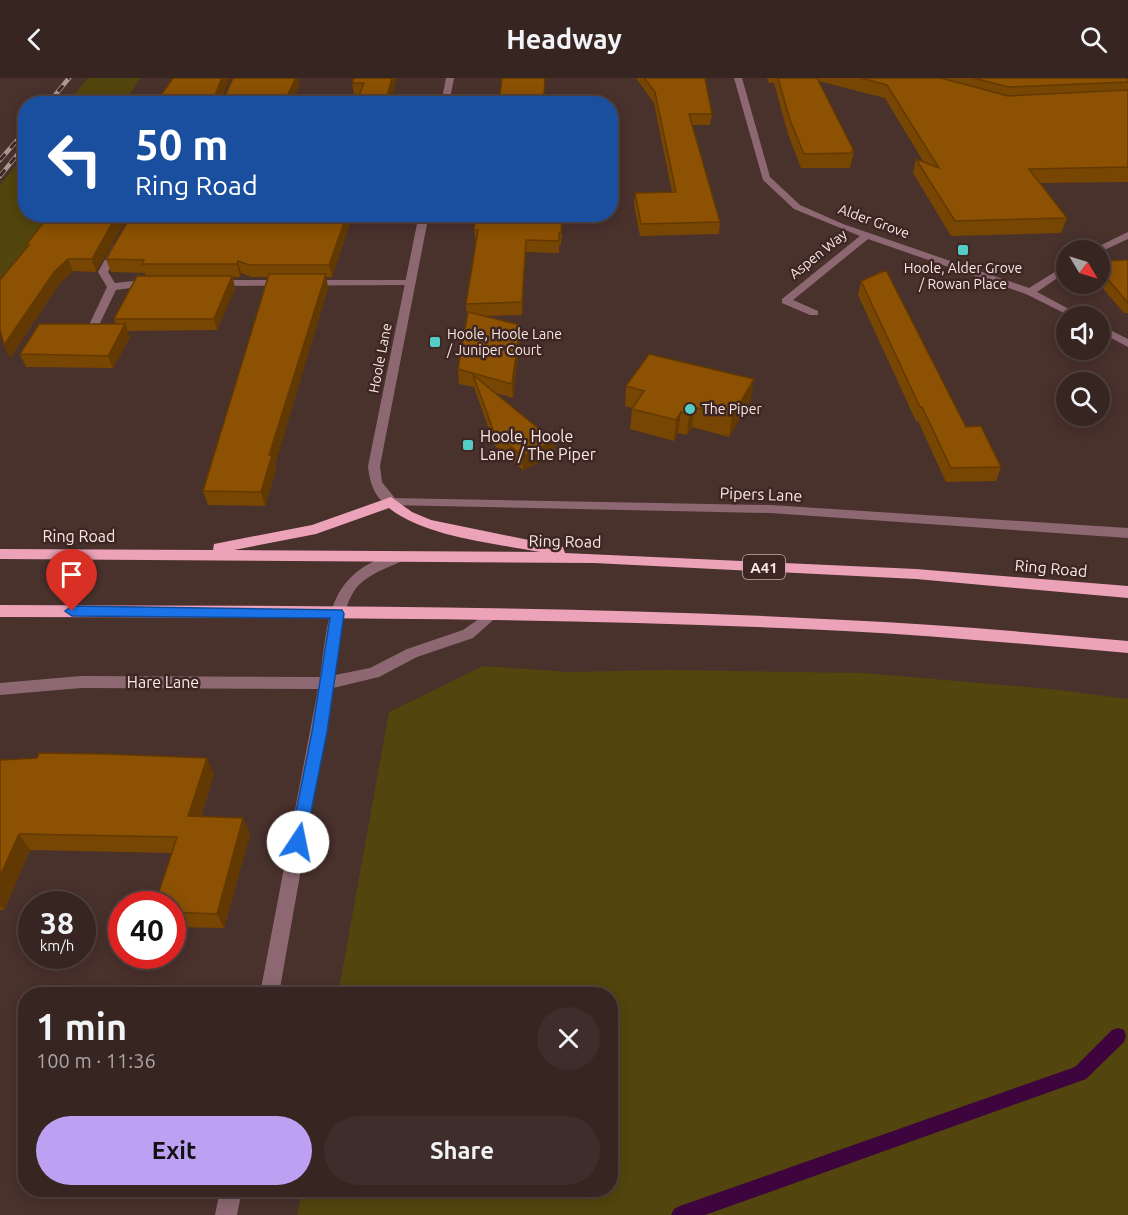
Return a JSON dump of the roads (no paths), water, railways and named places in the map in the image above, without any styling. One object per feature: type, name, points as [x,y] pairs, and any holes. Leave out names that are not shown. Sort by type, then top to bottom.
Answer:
[{"type":"highway","points":[[179,555],[299,534],[391,502],[406,515],[427,524],[594,558]]},
{"type":"highway","name":"Ring Road","points":[[0,554],[594,558],[916,574],[1128,592]]},
{"type":"highway","points":[[0,611],[493,614],[842,625],[1128,647]]},
{"type":"street","points":[[447,96],[450,78]]},
{"type":"street","name":"Alder Grove","points":[[738,78],[766,178],[797,207],[866,236],[1030,292],[1057,306]]},
{"type":"street","name":"Hoole Lane","points":[[391,502],[376,483],[374,466],[422,222]]},
{"type":"street","points":[[1110,243],[1128,235]]},
{"type":"street","name":"Aspen Way","points":[[814,313],[786,301],[866,236]]},
{"type":"street","points":[[112,287],[103,272],[120,241]]},
{"type":"street","points":[[1030,292],[1056,275]]},
{"type":"street","points":[[112,287],[144,282],[165,282]]},
{"type":"street","points":[[207,283],[410,283]]},
{"type":"street","points":[[94,325],[112,287]]},
{"type":"street","points":[[1110,334],[1128,344]]},
{"type":"street","name":"Pipers Lane","points":[[391,502],[770,509],[1128,533]]},
{"type":"street","points":[[270,987],[327,683],[337,614],[348,590],[359,576],[399,557]]},
{"type":"street","name":"Hare Lane","points":[[0,689],[81,682],[327,683],[374,673],[412,653],[468,634],[493,614]]},
{"type":"street","points":[[226,1215],[230,1197]]},
{"type":"waterway","points":[[680,1215],[1080,1073],[1118,1036]]},
{"type":"railway","points":[[54,96],[69,78]]},
{"type":"railway","points":[[0,160],[18,139]]},
{"type":"railway","points":[[0,176],[18,154]]},
{"type":"place","name":"Hoole, Alder Grove / Rowan Place","points":[[963,250]]},
{"type":"place","name":"Hoole, Hoole Lane / Juniper Court","points":[[435,342]]},
{"type":"place","name":"The Piper","points":[[690,409]]},
{"type":"place","name":"Hoole, Hoole Lane / The Piper","points":[[468,445]]}]
